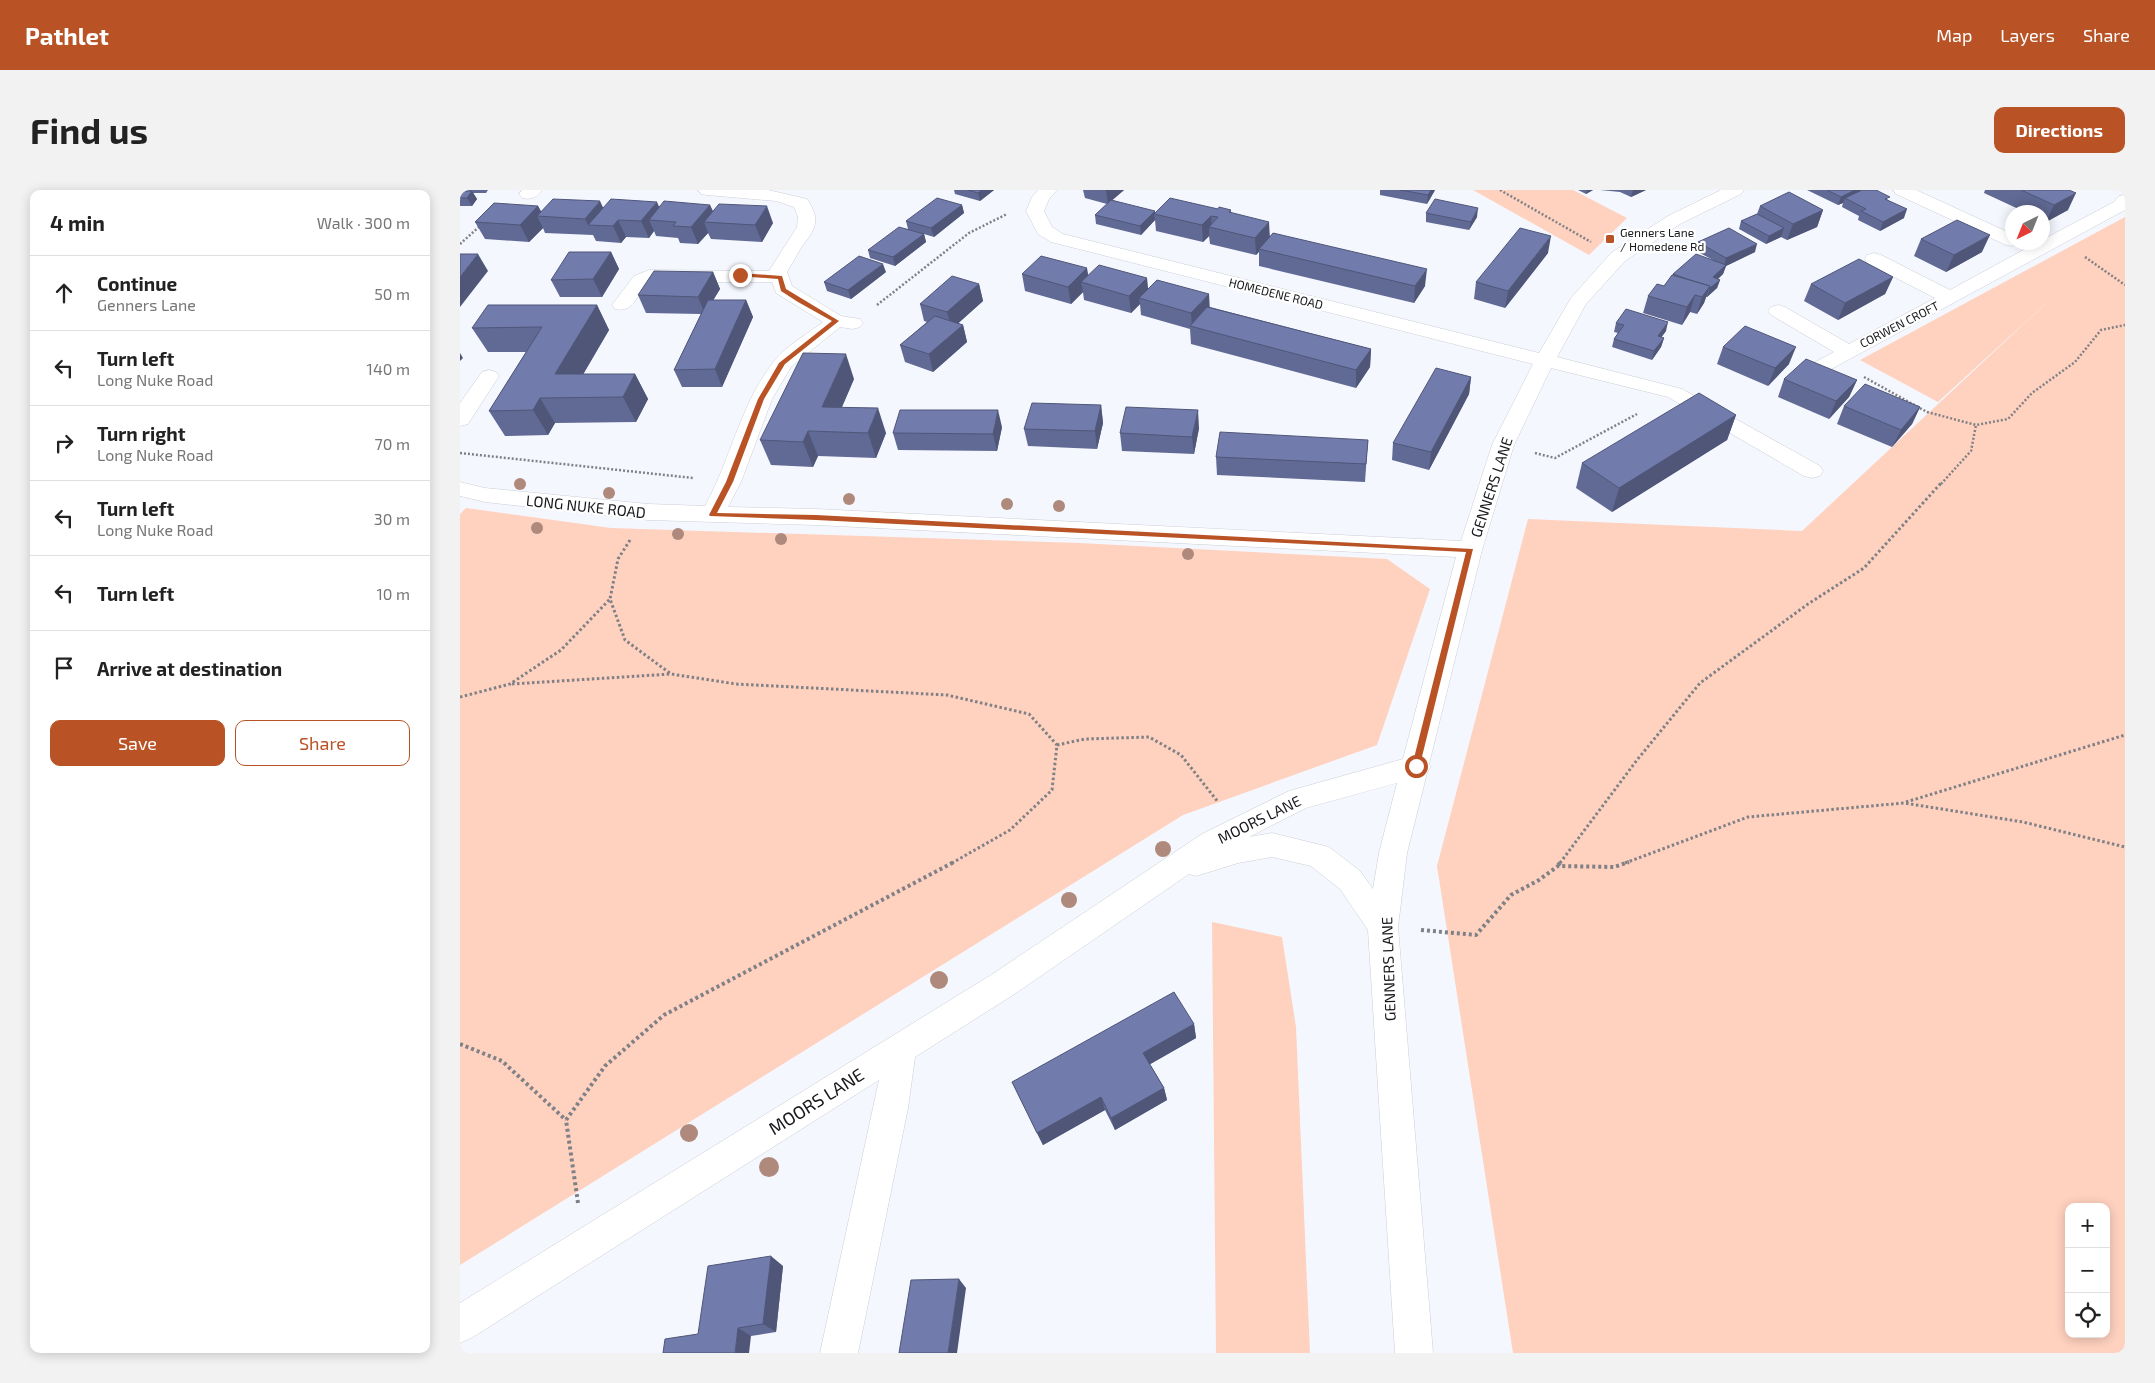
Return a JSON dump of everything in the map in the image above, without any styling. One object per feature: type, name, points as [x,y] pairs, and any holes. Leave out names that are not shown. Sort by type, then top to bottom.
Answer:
[{"type":"street","points":[[706,190],[777,196],[801,203],[808,214],[806,230],[778,272],[783,289],[800,301],[844,322],[782,363],[761,399],[730,482],[712,515]]},
{"type":"street","name":"GENNERS LANE","points":[[1414,1353],[1383,927],[1393,853],[1470,550],[1503,445],[1545,360],[1578,302],[1618,257],[1674,220],[1735,190]]},
{"type":"street","points":[[1902,190],[2005,238]]},
{"type":"street","name":"HOMEDENE ROAD","points":[[1044,193],[1035,211],[1044,230],[1057,238],[1675,393],[1812,471]]},
{"type":"street","name":"CORWEN CROFT","points":[[1815,370],[2036,252],[2122,203]]},
{"type":"street","points":[[2032,250],[2036,252]]},
{"type":"street","name":"CORWEN CROFT","points":[[1874,259],[1951,298]]},
{"type":"street","points":[[622,305],[641,280],[649,276],[740,275],[780,277]]},
{"type":"street","name":"CORWEN CROFT","points":[[1778,311],[1840,355]]},
{"type":"street","points":[[460,419],[489,376]]},
{"type":"street","name":"LONG NUKE ROAD","points":[[460,489],[485,495],[648,512],[816,517],[1470,550]]},
{"type":"street","name":"MOORS LANE","points":[[460,1324],[1002,985],[1212,842],[1299,799],[1416,766]]},
{"type":"street","name":"MOORS LANE","points":[[1167,872],[1238,851],[1272,845],[1319,856],[1350,880],[1383,927]]},
{"type":"street","points":[[839,1353],[891,1108],[900,1049]]},
{"type":"path","points":[[1500,190],[1618,257]]},
{"type":"path","points":[[460,244],[496,211],[531,192]]},
{"type":"path","points":[[882,301],[968,233],[1044,193]]},
{"type":"path","points":[[2054,242],[2092,260],[2125,285]]},
{"type":"path","points":[[1840,355],[1927,412],[1976,425],[2008,419],[2032,394],[2075,362],[2102,330],[2125,325]]},
{"type":"path","points":[[1503,445],[1555,458],[1675,393]]},
{"type":"path","points":[[1383,927],[1476,935],[1511,895],[1539,880],[1558,866],[1637,760],[1700,683],[1808,604],[1864,568],[1971,451],[1976,425]]},
{"type":"path","points":[[648,512],[618,559],[610,599],[625,640],[671,674]]},
{"type":"path","points":[[510,684],[561,650],[610,599]]},
{"type":"path","points":[[460,697],[510,684],[671,674],[736,684],[947,695],[1029,714],[1057,745],[1052,790],[1010,830],[927,877],[664,1016],[605,1066],[566,1120]]},
{"type":"path","points":[[1558,866],[1614,867],[1748,817],[1904,803],[2125,735]]},
{"type":"path","points":[[1057,745],[1085,739],[1149,737],[1181,755],[1238,828]]},
{"type":"path","points":[[1904,803],[2023,822],[2125,847]]},
{"type":"path","points":[[460,1044],[502,1061],[566,1120],[584,1245]]},
{"type":"shaded area","points":[[1473,190],[1573,190],[1627,218],[1589,255]]},
{"type":"shaded area","points":[[2125,217],[2125,1353],[1513,1353],[1437,866],[1528,519],[1802,531],[2055,295],[1938,402],[1860,360]]},
{"type":"shaded area","points":[[466,508],[611,528],[1079,543],[1387,559],[1430,589],[1377,745],[1183,815],[460,1265],[460,514]]},
{"type":"shaded area","points":[[1212,922],[1282,937],[1296,1027],[1310,1353],[1216,1353]]},
{"type":"building","points":[[968,190],[982,190],[978,193]]},
{"type":"building","points":[[1400,190],[1431,190],[1428,195]]},
{"type":"building","points":[[1827,190],[1855,190],[1841,197]]},
{"type":"building","points":[[1862,190],[1876,190],[1890,197],[1885,199],[1907,209],[1883,222],[1861,211],[1866,209],[1845,198]]},
{"type":"building","points":[[2021,190],[2069,190],[2076,193],[2054,205]]},
{"type":"building","points":[[460,191],[472,191],[467,198],[460,198]]},
{"type":"building","points":[[1789,192],[1823,210],[1793,224],[1760,206]]},
{"type":"building","points":[[937,198],[962,205],[931,228],[906,221]]},
{"type":"building","points":[[1170,198],[1218,209],[1219,207],[1231,210],[1229,212],[1269,222],[1255,238],[1209,227],[1218,217],[1211,216],[1202,225],[1154,214]]},
{"type":"building","points":[[553,199],[600,201],[585,219],[537,216]]},
{"type":"building","points":[[611,199],[657,202],[641,221],[618,220],[613,226],[588,225]]},
{"type":"building","points":[[1435,199],[1478,208],[1471,222],[1426,213]]},
{"type":"building","points":[[1111,200],[1155,211],[1140,226],[1095,215]]},
{"type":"building","points":[[664,201],[710,205],[691,227],[673,226],[676,222],[649,220]]},
{"type":"building","points":[[494,203],[538,206],[520,225],[475,222]]},
{"type":"building","points":[[719,204],[767,206],[755,225],[704,222]]},
{"type":"building","points":[[1757,214],[1784,228],[1769,236],[1741,221]]},
{"type":"building","points":[[1957,220],[1990,235],[1954,255],[1921,239]]},
{"type":"building","points":[[899,227],[924,234],[893,257],[868,250]]},
{"type":"building","points":[[1520,228],[1551,236],[1508,291],[1476,282]]},
{"type":"building","points":[[1729,228],[1757,244],[1726,258],[1698,242]]},
{"type":"building","points":[[1273,233],[1427,269],[1415,286],[1259,249]]},
{"type":"building","points":[[569,252],[611,252],[593,279],[551,280]]},
{"type":"building","points":[[460,254],[478,254],[460,277]]},
{"type":"building","points":[[1696,254],[1726,265],[1713,277],[1720,280],[1710,288],[1710,286],[1673,274]]},
{"type":"building","points":[[859,256],[883,264],[848,290],[824,282]]},
{"type":"building","points":[[1041,256],[1087,268],[1068,287],[1022,274]]},
{"type":"building","points":[[1859,259],[1893,277],[1845,303],[1811,284]]},
{"type":"building","points":[[1099,265],[1147,278],[1129,296],[1081,282]]},
{"type":"building","points":[[654,271],[713,272],[698,297],[638,295]]},
{"type":"building","points":[[1672,275],[1710,286],[1702,297],[1695,295],[1687,307],[1648,296],[1657,284],[1664,286]]},
{"type":"building","points":[[952,276],[979,284],[947,312],[920,304]]},
{"type":"building","points":[[1157,280],[1209,294],[1191,313],[1139,298]]},
{"type":"building","points":[[708,300],[746,300],[715,369],[674,370]]},
{"type":"building","points":[[488,305],[597,305],[555,374],[635,374],[623,397],[540,398],[533,410],[489,411],[542,327],[472,328]]},
{"type":"building","points":[[1207,307],[1371,349],[1356,370],[1190,326]]},
{"type":"building","points":[[1626,309],[1668,322],[1658,336],[1664,338],[1654,351],[1614,339],[1624,325],[1616,323]]},
{"type":"building","points":[[935,316],[963,325],[929,354],[900,345]]},
{"type":"building","points":[[1745,326],[1796,347],[1775,368],[1723,347]]},
{"type":"building","points":[[803,353],[846,354],[822,407],[878,408],[868,433],[808,431],[803,442],[760,440]]},
{"type":"building","points":[[1806,359],[1857,380],[1836,401],[1784,379]]},
{"type":"building","points":[[1436,368],[1471,377],[1431,452],[1393,443]]},
{"type":"building","points":[[1865,384],[1920,407],[1901,430],[1844,406]]},
{"type":"building","points":[[1699,393],[1736,415],[1619,488],[1582,463]]},
{"type":"building","points":[[1032,403],[1101,405],[1095,431],[1024,429]]},
{"type":"building","points":[[1126,407],[1198,410],[1192,437],[1120,433]]},
{"type":"building","points":[[900,410],[998,410],[993,434],[893,433]]},
{"type":"building","points":[[1220,432],[1368,440],[1366,464],[1216,457]]},
{"type":"building","points":[[1174,992],[1194,1024],[1143,1053],[1164,1088],[1111,1118],[1101,1097],[1037,1133],[1012,1082]]},
{"type":"building","points":[[771,1256],[763,1324],[738,1328],[735,1353],[663,1353],[665,1339],[698,1334],[708,1266]]},
{"type":"building","points":[[959,1279],[948,1353],[899,1353],[911,1280]]},
{"type":"place","name":"Genners Lane / Homedene Rd","points":[[1610,239]]},
{"type":"route","points":[[740,275],[780,277],[783,289],[836,321],[782,363],[761,399],[730,482],[712,515],[816,517],[1470,550],[1416,766]]}]
